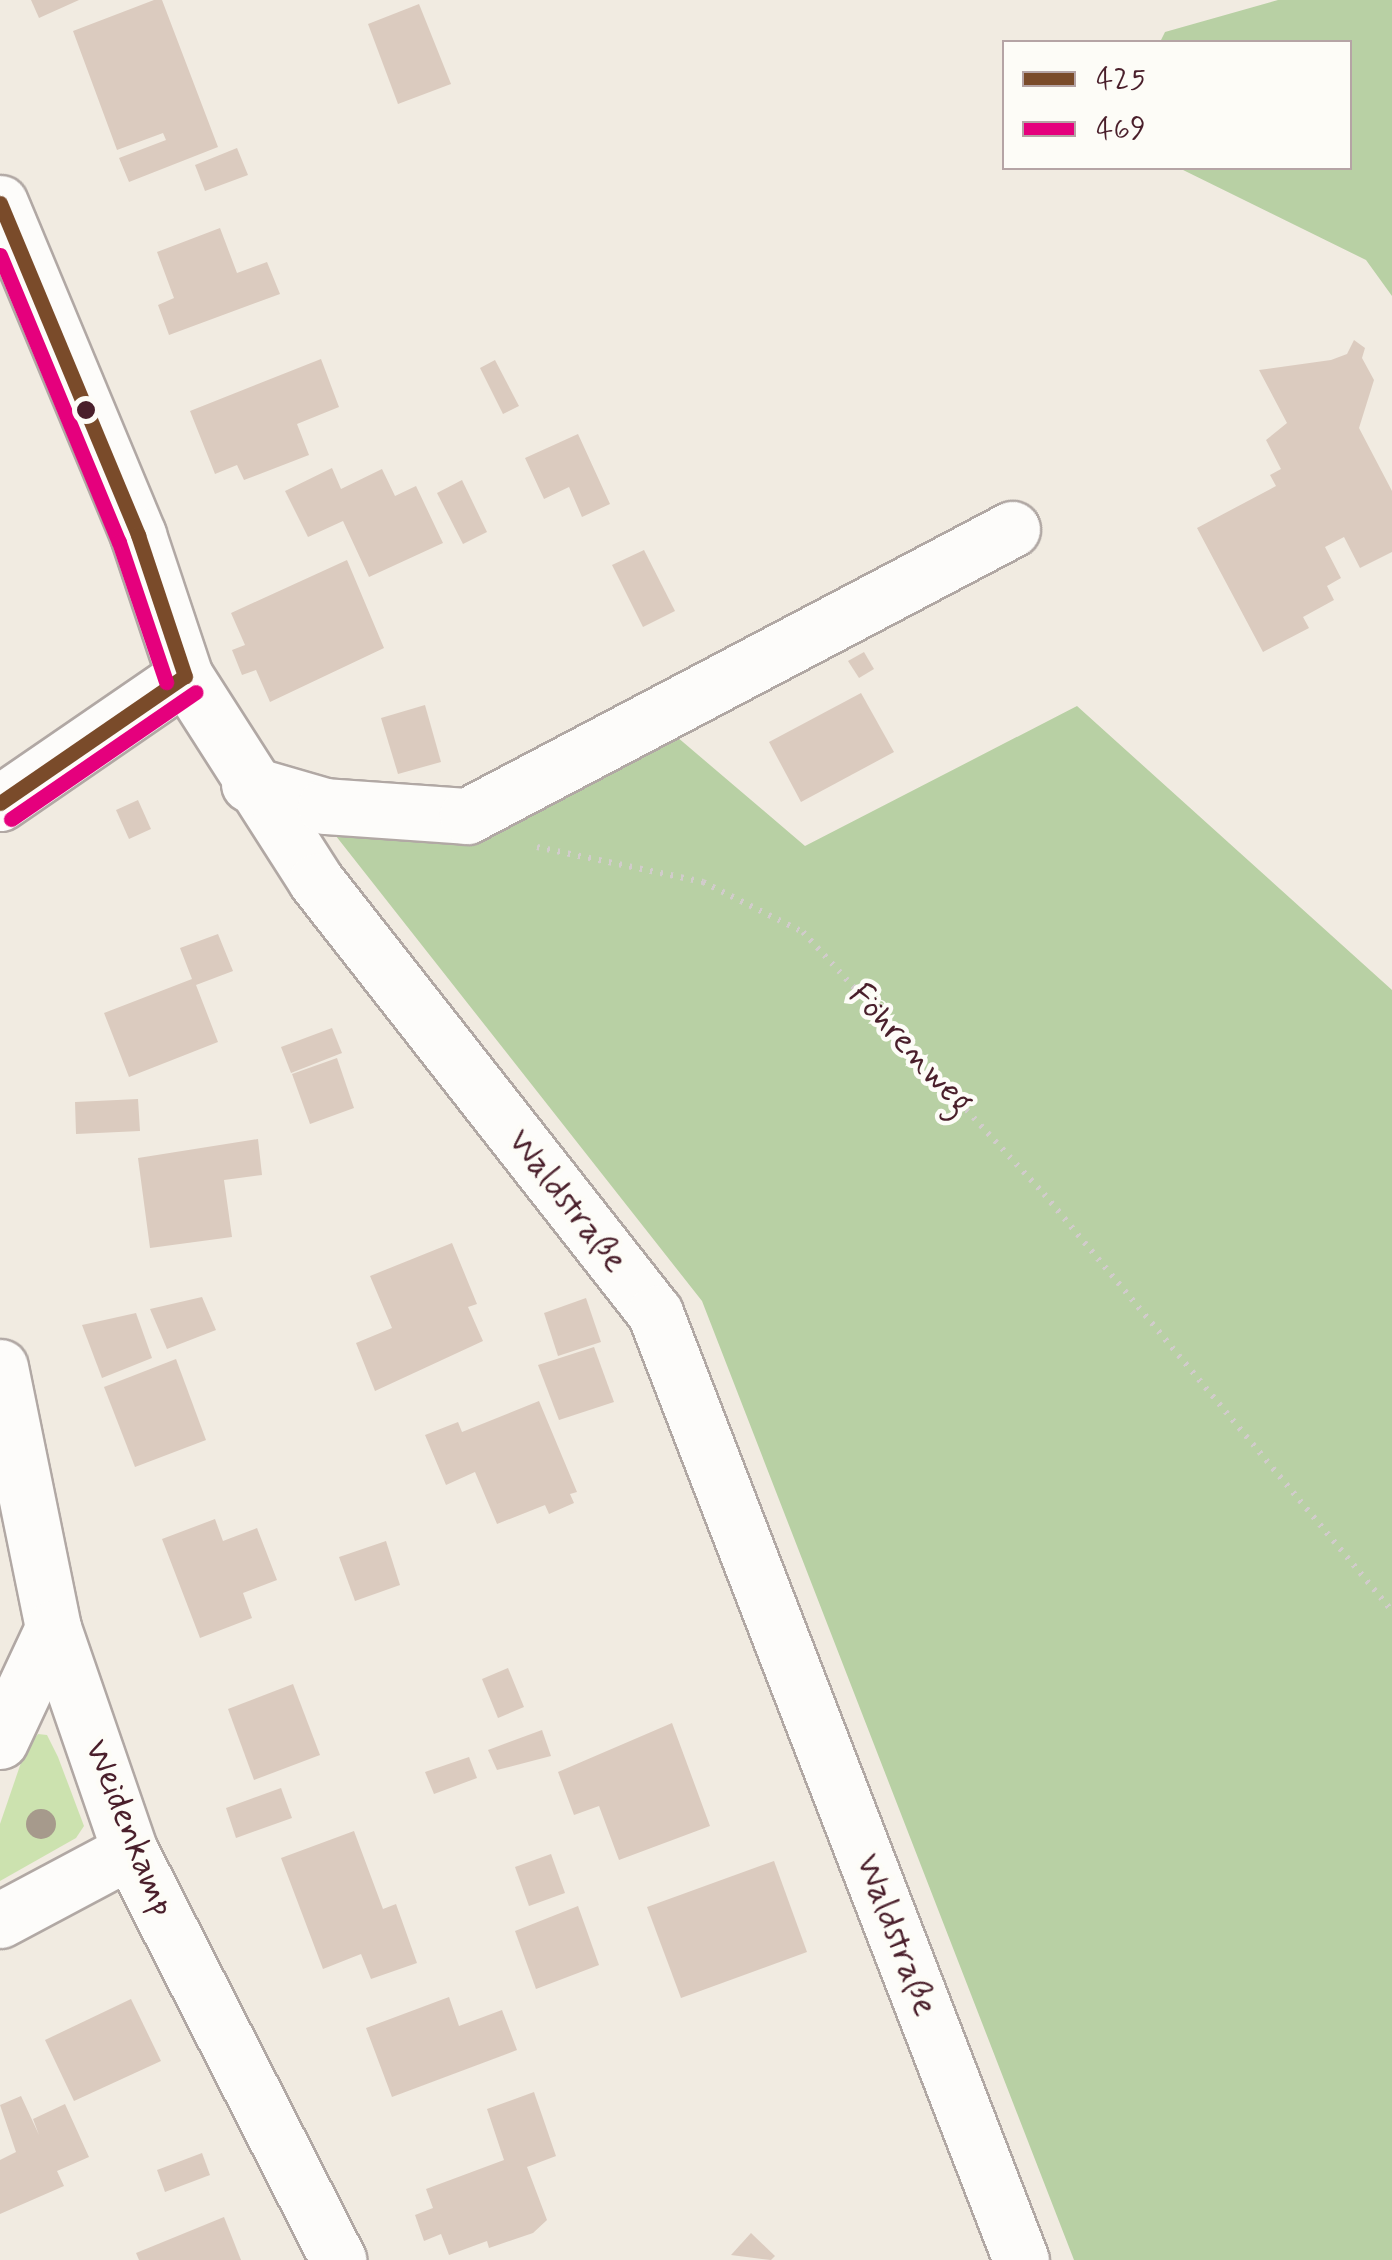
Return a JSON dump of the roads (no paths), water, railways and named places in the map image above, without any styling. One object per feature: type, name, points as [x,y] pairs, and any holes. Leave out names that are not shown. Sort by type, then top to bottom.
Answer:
[{"type":"street","name":"Waldstraße","points":[[0,203],[138,535],[185,676],[248,784],[316,880],[655,1313],[1022,2260]]},
{"type":"street","points":[[248,784],[325,806],[467,816],[1012,529]]},
{"type":"street","points":[[0,803],[185,676]]},
{"type":"street","name":"Weidenkamp","points":[[0,1366],[54,1628],[130,1851],[338,2260]]},
{"type":"street","points":[[0,1741],[54,1628]]},
{"type":"street","points":[[0,1920],[130,1851]]}]
